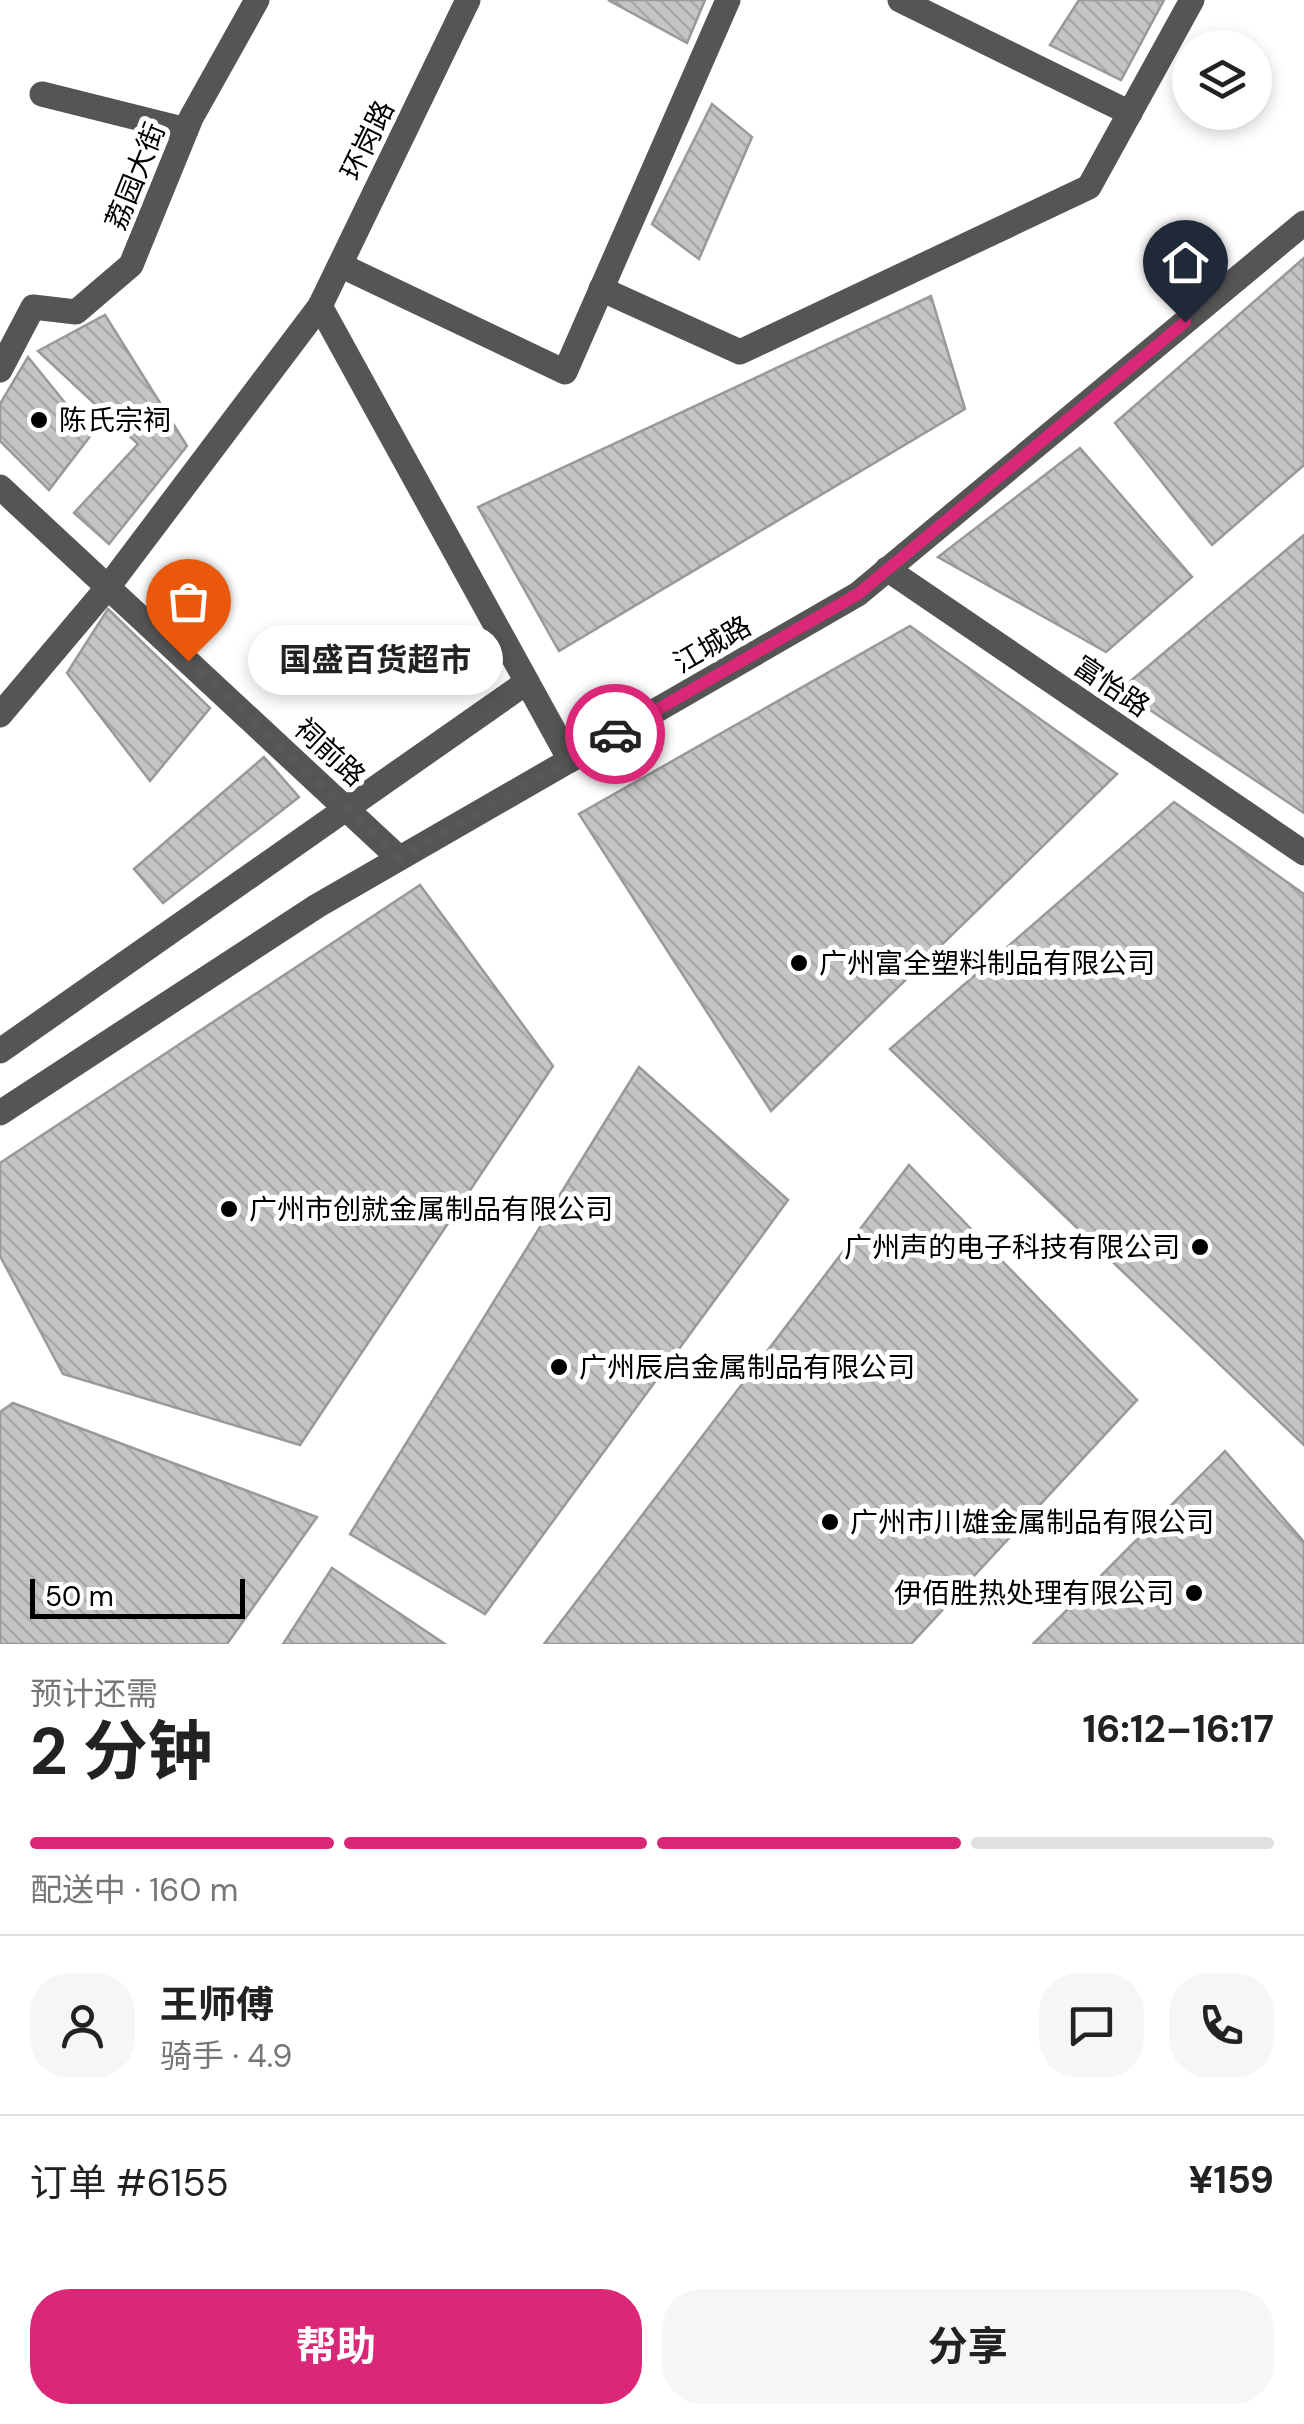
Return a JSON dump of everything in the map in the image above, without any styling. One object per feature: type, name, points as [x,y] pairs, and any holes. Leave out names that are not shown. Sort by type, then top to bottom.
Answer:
[{"type":"street","name":"荔园大街","points":[[0,370],[33,307],[76,312],[131,265],[186,130],[256,0]]},
{"type":"street","points":[[340,265],[565,372],[728,0]]},
{"type":"street","points":[[900,0],[1130,112]]},
{"type":"street","points":[[948,24],[960,0]]},
{"type":"street","points":[[601,289],[740,352],[1088,186],[1192,0]]},
{"type":"street","name":"环岗路","points":[[0,715],[108,587],[320,306],[461,2]]},
{"type":"street","points":[[42,94],[186,130]]},
{"type":"street","name":"江城路","points":[[0,1113],[317,906],[858,594],[1304,223]]},
{"type":"street","points":[[320,306],[570,760]]},
{"type":"street","name":"祠前路","points":[[0,487],[400,858]]},
{"type":"street","name":"富怡路","points":[[887,570],[1304,853]]},
{"type":"street","points":[[0,1051],[527,682]]},
{"type":"building","points":[[608,0],[705,0],[687,43]]},
{"type":"building","points":[[1079,0],[1164,0],[1121,80],[1050,45]]},
{"type":"building","points":[[712,104],[752,137],[699,259],[652,224]]},
{"type":"building","points":[[1304,258],[1304,465],[1212,545],[1115,423]]},
{"type":"building","points":[[931,296],[965,409],[559,651],[478,507]]},
{"type":"building","points":[[105,315],[187,446],[109,544],[74,513],[138,444],[38,351]]},
{"type":"building","name":"陈氏宗祠","points":[[28,357],[91,435],[49,490],[0,441],[0,404]]},
{"type":"building","points":[[1080,448],[1192,577],[1106,652],[938,557]]},
{"type":"building","points":[[1304,535],[1304,813],[1120,690]]},
{"type":"building","points":[[108,609],[210,708],[150,781],[67,673]]},
{"type":"building","name":"广州富全塑料制品有限公司","points":[[910,626],[1117,774],[771,1111],[579,814]]},
{"type":"building","points":[[264,757],[299,797],[163,903],[134,869]]},
{"type":"building","name":"广州声的电子科技有限公司","points":[[1174,802],[1304,894],[1304,1445],[890,1049]]},
{"type":"building","name":"广州市创就金属制品有限公司","points":[[420,885],[553,1066],[300,1445],[63,1374],[0,1256],[0,1163]]},
{"type":"building","name":"广州辰启金属制品有限公司","points":[[639,1067],[788,1200],[485,1614],[350,1534]]},
{"type":"building","name":"广州市川雄金属制品有限公司","points":[[909,1165],[1137,1400],[911,1644],[544,1644]]},
{"type":"building","points":[[13,1403],[317,1517],[227,1644],[0,1644],[0,1412]]},
{"type":"building","name":"伊佰胜热处理有限公司","points":[[1225,1451],[1304,1542],[1304,1644],[1033,1644]]},
{"type":"building","points":[[332,1568],[445,1644],[283,1644]]},
{"type":"way so far","points":[[188,661],[400,858],[615,734]]},
{"type":"place","name":"陈氏宗祠","points":[[39,420]]},
{"type":"place","name":"国盛百货超市","points":[[188,661]]},
{"type":"place","name":"广州富全塑料制品有限公司","points":[[799,963]]},
{"type":"place","name":"广州市创就金属制品有限公司","points":[[229,1209]]},
{"type":"place","name":"广州声的电子科技有限公司","points":[[1200,1247]]},
{"type":"place","name":"广州辰启金属制品有限公司","points":[[559,1367]]},
{"type":"place","name":"广州市川雄金属制品有限公司","points":[[830,1522]]},
{"type":"place","name":"伊佰胜热处理有限公司","points":[[1194,1593]]},
{"type":"route","points":[[615,734],[858,594],[1185,322]]}]
